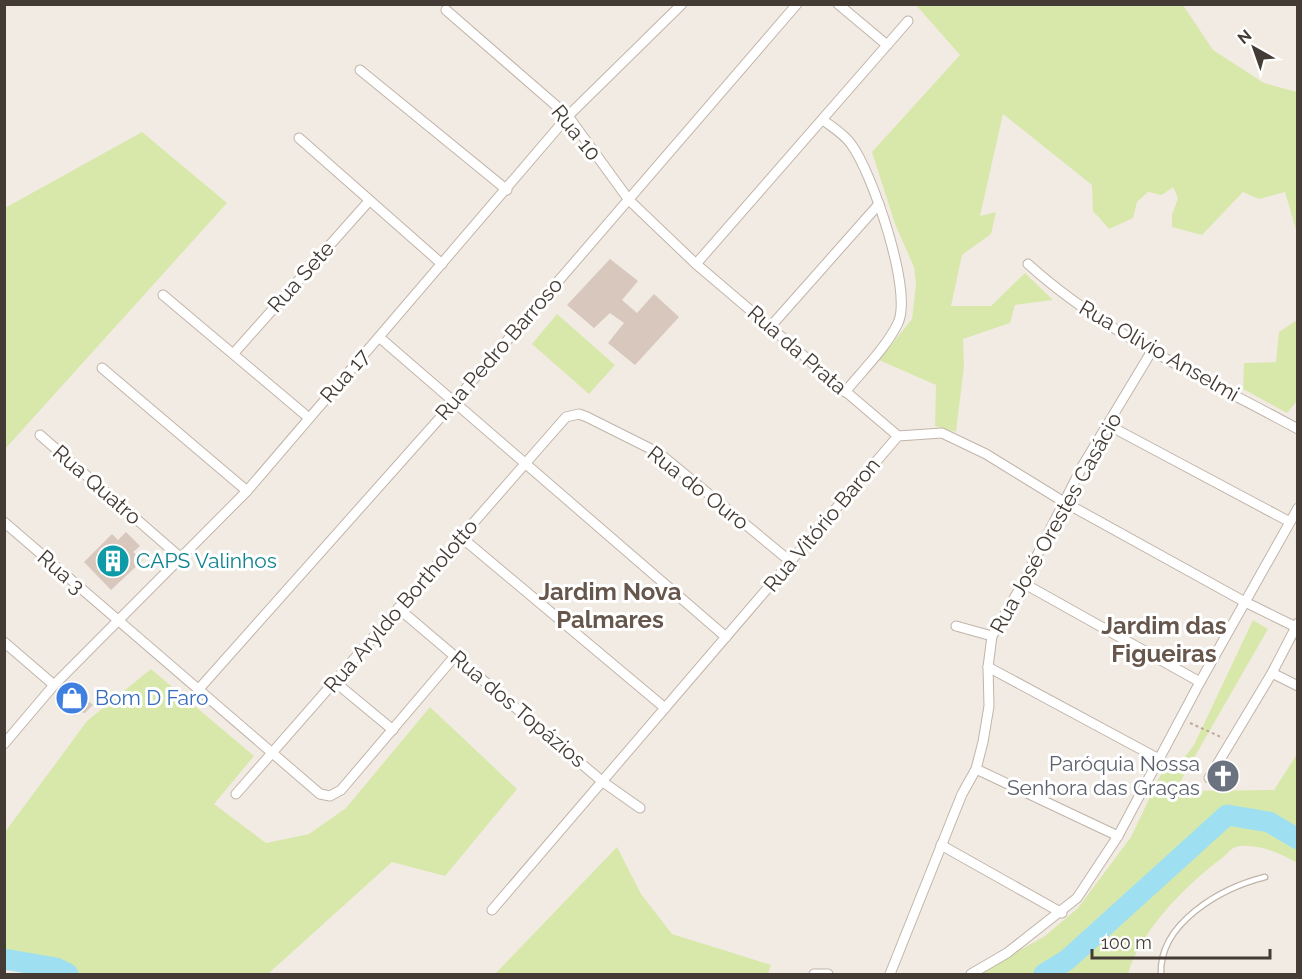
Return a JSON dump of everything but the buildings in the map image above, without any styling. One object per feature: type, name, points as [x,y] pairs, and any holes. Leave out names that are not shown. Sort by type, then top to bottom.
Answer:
[{"type":"street","name":"Rua 17","points":[[4,744],[54,685],[247,491],[568,116],[682,4]]},
{"type":"street","name":"Rua Pedro Barroso","points":[[198,690],[454,401],[797,4]]},
{"type":"street","points":[[838,4],[887,45]]},
{"type":"street","name":"Rua 10","points":[[446,10],[568,116],[629,200],[696,264]]},
{"type":"street","points":[[696,264],[908,21]]},
{"type":"street","points":[[360,70],[507,190]]},
{"type":"street","points":[[823,120],[849,141],[870,178],[890,238],[901,302],[899,321],[845,392]]},
{"type":"street","points":[[299,138],[442,264]]},
{"type":"street","name":"Rua Sete","points":[[234,353],[369,201]]},
{"type":"street","points":[[771,326],[879,204]]},
{"type":"street","name":"Rua da Prata","points":[[696,264],[898,436]]},
{"type":"street","name":"Rua Olívio Anselmi","points":[[1028,264],[1062,294],[1153,349],[1298,429]]},
{"type":"street","points":[[163,295],[309,418]]},
{"type":"street","points":[[379,337],[726,638]]},
{"type":"street","name":"Rua José Orestes Casácio","points":[[890,975],[941,845],[976,769],[989,706],[988,667],[992,636],[1023,583],[1064,502],[1153,349]]},
{"type":"street","points":[[102,368],[247,491]]},
{"type":"street","name":"Rua do Ouro","points":[[566,417],[579,414],[587,417],[659,453],[791,562]]},
{"type":"street","name":"Rua Aryldo Bortholotto","points":[[236,794],[566,417]]},
{"type":"street","points":[[1108,425],[1290,522]]},
{"type":"street","points":[[898,436],[942,433],[986,454],[1064,502],[1245,602],[1297,625],[1272,673],[1209,778]]},
{"type":"street","name":"Rua Quatro","points":[[40,435],[181,558]]},
{"type":"street","name":"Rua Vitório Baron","points":[[492,910],[898,436]]},
{"type":"street","points":[[971,975],[1007,953],[1062,913],[1077,898],[1118,836],[1200,682],[1298,508]]},
{"type":"street","name":"Rua 3","points":[[4,522],[320,794],[330,796],[341,790],[393,730]]},
{"type":"street","points":[[461,537],[665,708]]},
{"type":"street","points":[[1023,583],[1200,682]]},
{"type":"street","name":"Rua dos Topázios","points":[[398,608],[603,782],[639,808]]},
{"type":"street","points":[[956,626],[992,636]]},
{"type":"street","points":[[4,642],[54,685]]},
{"type":"street","points":[[335,682],[393,730],[455,656]]},
{"type":"street","points":[[988,667],[1159,759]]},
{"type":"street","points":[[1272,673],[1298,686]]},
{"type":"street","points":[[976,769],[1118,836]]},
{"type":"street","points":[[941,845],[1062,913]]},
{"type":"street","points":[[814,975],[828,975]]},
{"type":"lane","points":[[1161,975],[1160,958],[1164,947],[1178,928],[1207,902],[1237,884],[1265,877]]},
{"type":"path","points":[[1198,726],[1231,742]]},
{"type":"green space","points":[[916,5],[1183,5],[1213,50],[1264,83],[1297,92],[1297,233],[1285,192],[1259,199],[1243,192],[1202,235],[1172,227],[1172,215],[1178,198],[1173,187],[1162,195],[1148,192],[1137,202],[1133,218],[1109,229],[1093,211],[1092,185],[1003,114],[980,216],[996,212],[991,234],[962,255],[951,306],[991,306],[1025,273],[1053,300],[1015,305],[1010,323],[963,339],[964,366],[956,432],[935,426],[936,385],[879,360],[912,319],[916,284],[914,267],[895,224],[872,152],[960,55]]},
{"type":"green space","points":[[142,132],[227,203],[5,449],[5,208]]},
{"type":"green space","points":[[557,314],[615,365],[589,394],[532,344]]},
{"type":"green space","points":[[1297,320],[1297,401],[1287,413],[1243,389],[1244,363],[1276,362],[1279,332]]},
{"type":"green space","points":[[1253,620],[1268,629],[1179,784],[1183,791],[1274,790],[1297,754],[1297,863],[1259,847],[1243,846],[1232,849],[1194,881],[1166,910],[1143,942],[1128,974],[977,974],[1045,936],[1078,908],[1131,837],[1162,772],[1180,763],[1194,745]]},
{"type":"green space","points":[[151,669],[254,756],[214,804],[266,843],[309,834],[346,808],[430,707],[517,789],[445,876],[392,862],[269,973],[272,974],[39,974],[5,963],[5,832],[87,721]]},
{"type":"green space","points":[[617,847],[641,894],[672,934],[771,965],[768,974],[495,974]]},
{"type":"waterway","points":[[1044,974],[1067,960],[1227,815],[1269,822],[1298,839]]},
{"type":"waterway","points":[[4,959],[56,968],[68,974]]},
{"type":"place","name":"CAPS Valinhos","points":[[113,561]]},
{"type":"place","name":"Bom D Faro","points":[[72,698]]},
{"type":"place","name":"Paróquia Nossa Senhora das Graças","points":[[1223,776]]},
{"type":"district","name":"Jardim Nova Palmares","points":[[610,606]]},
{"type":"district","name":"Jardim das Figueiras","points":[[1164,640]]}]
